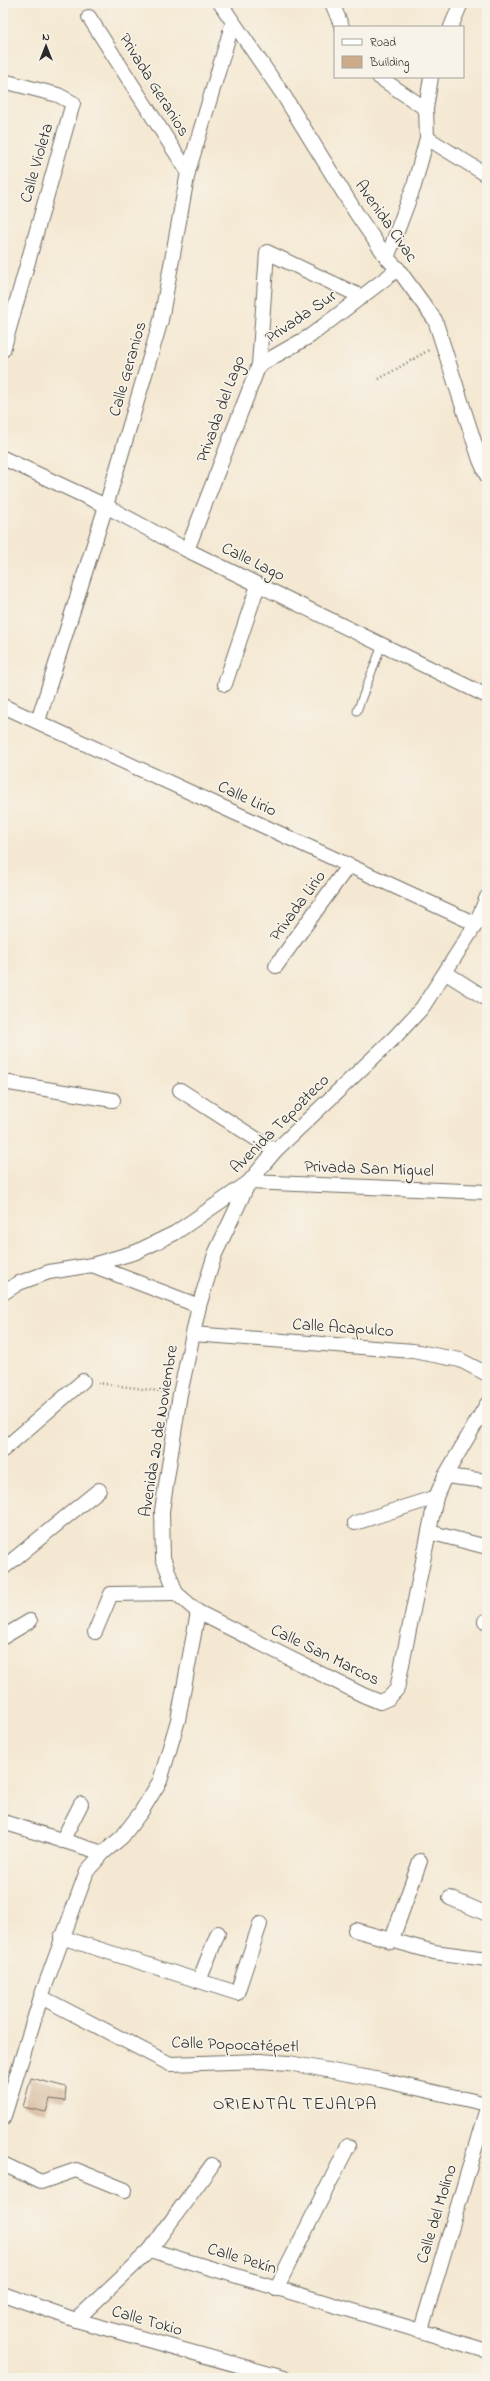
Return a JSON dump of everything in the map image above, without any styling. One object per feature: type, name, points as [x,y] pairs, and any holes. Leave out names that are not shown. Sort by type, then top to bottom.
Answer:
[{"type":"street","name":"Avenida Civac","points":[[220,3],[284,96],[387,258],[398,268],[435,320],[487,476]]},
{"type":"street","points":[[332,3],[342,26]]},
{"type":"street","points":[[452,26],[461,3]]},
{"type":"street","name":"Privada Geranios","points":[[89,17],[188,172]]},
{"type":"street","name":"Calle Geranios","points":[[38,721],[106,506],[162,320],[188,172],[233,22]]},
{"type":"street","points":[[381,78],[426,109]]},
{"type":"street","points":[[387,258],[414,186],[427,138],[426,109],[431,78]]},
{"type":"street","name":"Calle Violeta","points":[[3,81],[58,95],[73,103],[3,350]]},
{"type":"street","points":[[427,138],[487,175]]},
{"type":"street","name":"Privada Sur","points":[[267,252],[362,297]]},
{"type":"street","name":"Privada del Lago","points":[[187,550],[259,365],[267,252]]},
{"type":"street","name":"Privada Sur","points":[[259,365],[310,336],[398,268]]},
{"type":"street","name":"Calle Lago","points":[[3,458],[106,506],[187,550],[487,696]]},
{"type":"street","points":[[225,684],[258,584]]},
{"type":"street","name":"Calle Lirio","points":[[3,706],[476,924]]},
{"type":"street","name":"Privada Lirio","points":[[276,966],[348,866]]},
{"type":"street","name":"Avenida Tepozteco","points":[[3,1293],[19,1283],[49,1272],[92,1265],[136,1252],[174,1233],[249,1182],[274,1150],[396,1037],[422,1008],[446,973],[476,924],[487,897]]},
{"type":"street","points":[[446,973],[487,999]]},
{"type":"street","points":[[3,1082],[113,1100]]},
{"type":"street","points":[[180,1090],[274,1150]]},
{"type":"street","name":"Privada San Miguel","points":[[249,1182],[487,1192]]},
{"type":"street","name":"Avenida 20 de Noviembre","points":[[198,1612],[176,1592],[163,1558],[162,1511],[180,1394],[199,1306],[215,1254],[249,1182]]},
{"type":"street","points":[[92,1265],[199,1306]]},
{"type":"street","name":"Calle Acapulco","points":[[193,1334],[413,1351],[460,1360],[487,1374]]},
{"type":"street","points":[[3,1450],[83,1381]]},
{"type":"street","name":"Calle San Marcos","points":[[198,1612],[380,1702],[389,1698],[397,1689],[430,1532],[436,1496],[445,1476],[487,1404]]},
{"type":"street","points":[[445,1476],[487,1481]]},
{"type":"street","points":[[3,1568],[99,1490]]},
{"type":"street","points":[[355,1523],[436,1496]]},
{"type":"street","points":[[430,1532],[487,1547]]},
{"type":"street","points":[[96,1632],[111,1594],[176,1592]]},
{"type":"street","points":[[3,2118],[41,1997],[87,1871],[103,1853],[122,1837],[141,1812],[160,1781],[178,1720],[198,1612]]},
{"type":"street","points":[[3,1637],[30,1621]]},
{"type":"street","points":[[62,1841],[81,1804]]},
{"type":"street","points":[[3,1823],[103,1853]]},
{"type":"street","points":[[391,1942],[420,1861]]},
{"type":"street","points":[[450,1898],[487,1914]]},
{"type":"street","points":[[62,1937],[237,1993],[260,1924]]},
{"type":"street","points":[[355,1930],[391,1942],[434,1952],[487,1959]]},
{"type":"street","points":[[199,1981],[218,1933]]},
{"type":"street","name":"Calle Popocatépetl","points":[[41,1997],[170,2064],[260,2061],[289,2063],[381,2080],[487,2104]]},
{"type":"street","name":"Calle del Molino","points":[[421,2330],[487,2108]]},
{"type":"street","points":[[276,2289],[348,2146]]},
{"type":"street","points":[[3,2164],[41,2182],[76,2170],[124,2190]]},
{"type":"street","points":[[76,2320],[150,2250],[212,2165]]},
{"type":"street","name":"Calle Pekín","points":[[150,2250],[487,2351]]},
{"type":"street","name":"Calle Tokio","points":[[3,2294],[76,2320],[284,2378]]},
{"type":"lane","points":[[357,711],[382,645]]},
{"type":"path","points":[[379,379],[442,343]]},
{"type":"path","points":[[83,1381],[180,1394]]},
{"type":"building","points":[[31,2078],[66,2087],[65,2101],[50,2099],[46,2112],[23,2107]]},
{"type":"district","name":"ORIENTAL TEJALPA","points":[[295,2105]]}]
